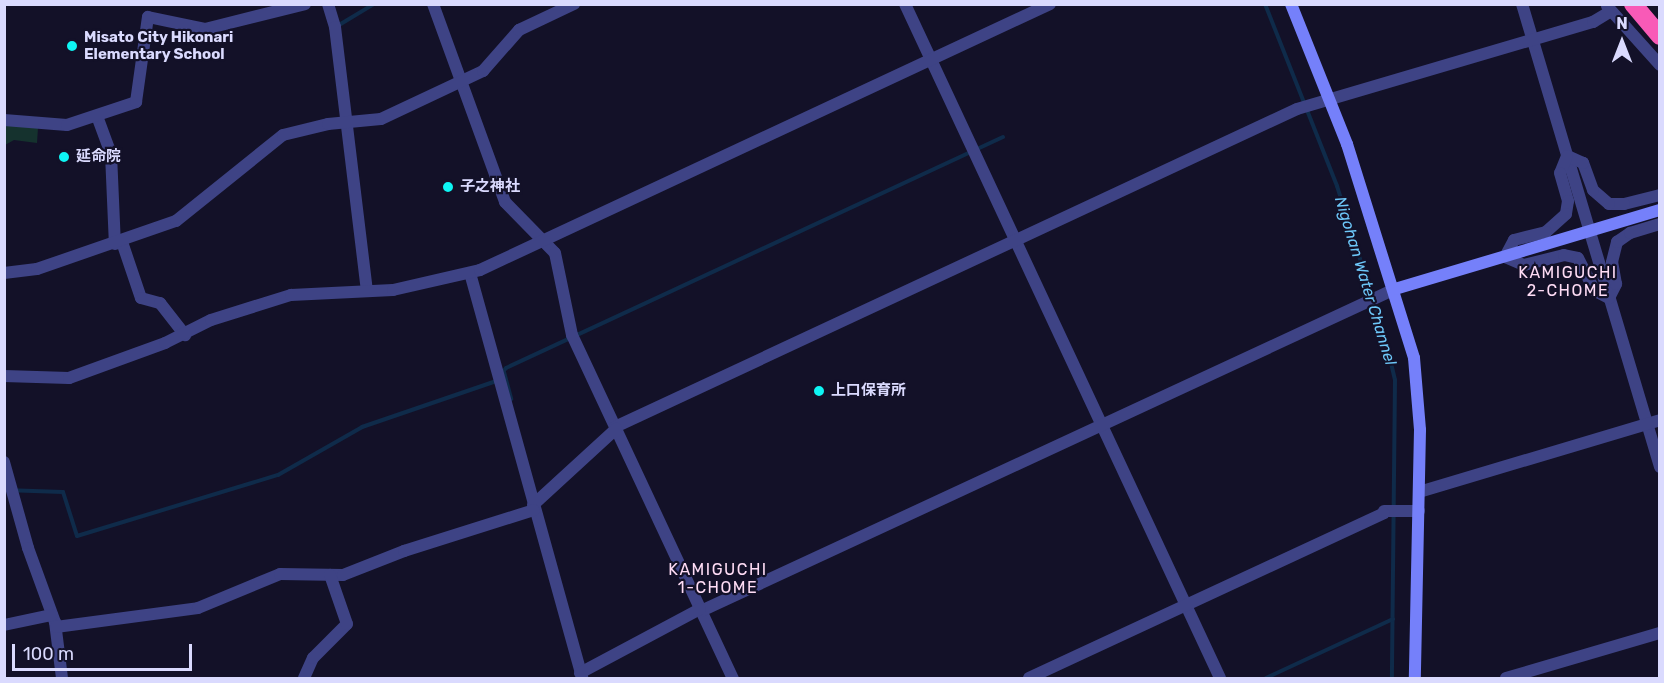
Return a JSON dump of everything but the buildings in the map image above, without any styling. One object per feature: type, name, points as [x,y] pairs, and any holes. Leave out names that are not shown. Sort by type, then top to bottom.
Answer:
[{"type":"highway","points":[[1633,4],[1659,36]]},
{"type":"highway","points":[[1647,4],[1659,19]]},
{"type":"street","points":[[4,120],[60,126],[136,102],[148,17],[205,29],[305,4]]},
{"type":"street","points":[[328,4],[347,123],[367,290]]},
{"type":"street","points":[[432,4],[505,202],[555,253],[572,335],[733,678]]},
{"type":"street","points":[[4,273],[37,269],[118,243],[176,221],[283,135],[381,119],[483,71],[519,30],[574,4]]},
{"type":"street","points":[[905,4],[1220,678]]},
{"type":"street","points":[[4,376],[69,378],[184,335],[211,320],[283,297],[324,290],[367,290],[426,285],[470,273],[544,241],[1050,4]]},
{"type":"street","points":[[1291,4],[1330,98],[1408,330],[1418,390],[1419,511],[1416,678]]},
{"type":"street","points":[[1522,4],[1659,467]]},
{"type":"street","points":[[56,627],[198,608],[280,574],[344,575],[404,551],[534,507],[615,428],[1297,109],[1593,22],[1609,8],[1659,65]]},
{"type":"street","points":[[97,116],[111,154],[118,243],[141,298],[160,303],[184,335]]},
{"type":"street","points":[[1567,156],[1583,163],[1593,190],[1609,204],[1624,204],[1659,195]]},
{"type":"street","points":[[1505,257],[1514,240],[1546,232],[1566,214],[1568,201],[1560,173],[1567,156]]},
{"type":"street","points":[[470,273],[578,676],[700,610],[1364,300],[1659,210]]},
{"type":"street","points":[[1609,298],[1616,284],[1612,262],[1617,242],[1630,233],[1659,224]]},
{"type":"street","points":[[1505,257],[1524,265],[1564,255],[1578,258],[1595,291],[1609,298]]},
{"type":"street","points":[[1419,492],[1659,420]]},
{"type":"street","points":[[4,462],[28,548],[56,627],[62,678]]},
{"type":"street","points":[[1029,678],[1384,512],[1419,511]]},
{"type":"street","points":[[304,678],[313,658],[347,624],[330,575]]},
{"type":"street","points":[[4,625],[52,615]]},
{"type":"street","points":[[1506,678],[1659,633]]},
{"type":"green space","points":[[4,125],[38,128],[37,143],[14,140],[5,145]]},
{"type":"waterway","points":[[339,25],[374,4]]},
{"type":"waterway","name":"Nigohan Water Channel","points":[[1265,4],[1337,186],[1385,338],[1395,380],[1392,678]]},
{"type":"waterway","points":[[500,375],[506,368],[1003,137]]},
{"type":"waterway","points":[[504,372],[511,399]]},
{"type":"waterway","points":[[4,490],[63,492],[77,536],[278,475],[362,427],[496,381]]},
{"type":"waterway","points":[[1266,678],[1393,619]]},
{"type":"place","name":"Misato City Hikonari Elementary School","points":[[72,46]]},
{"type":"place","name":"延命院","points":[[64,157]]},
{"type":"place","name":"子之神社","points":[[448,187]]},
{"type":"place","name":"上口保育所","points":[[819,391]]},
{"type":"district","name":"KAMIGUCHI 2-CHOME","points":[[1568,282]]},
{"type":"district","name":"KAMIGUCHI 1-CHOME","points":[[718,579]]}]
